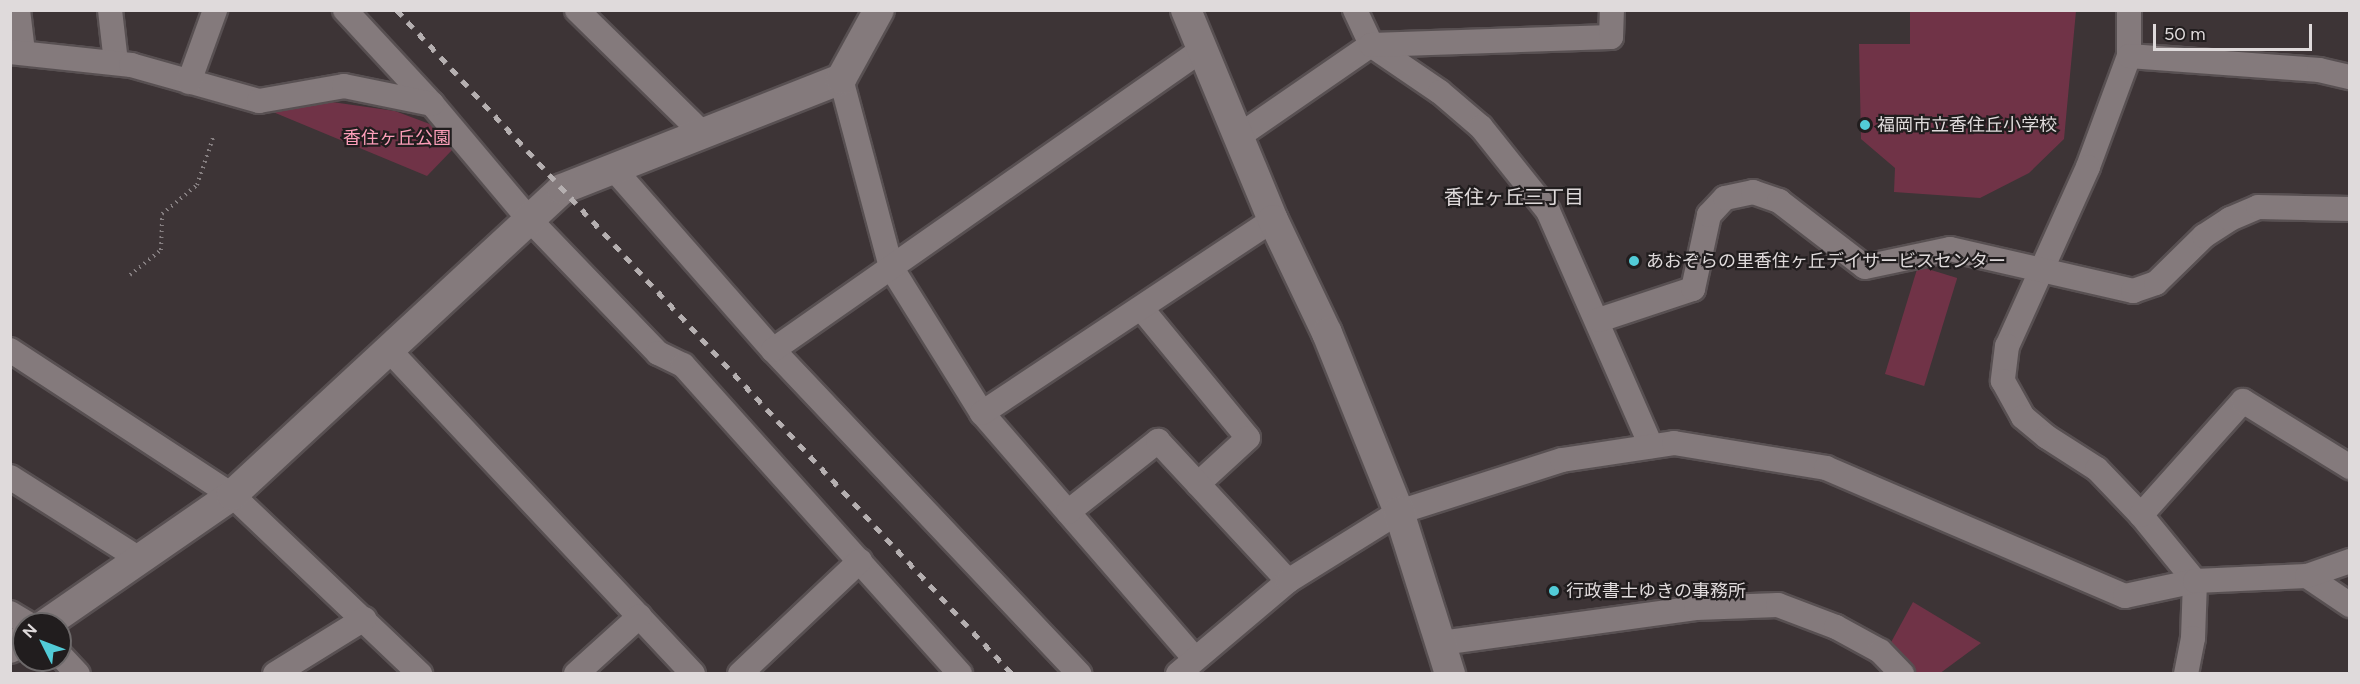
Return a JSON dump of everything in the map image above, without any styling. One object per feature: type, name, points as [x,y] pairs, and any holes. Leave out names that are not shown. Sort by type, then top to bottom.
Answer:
[{"type":"street","points":[[18,10],[17,52],[116,63],[259,101],[344,86],[432,104]]},
{"type":"street","points":[[110,10],[116,63]]},
{"type":"street","points":[[189,82],[215,10]]},
{"type":"street","points":[[345,10],[432,104],[528,219],[658,353],[683,365],[960,674]]},
{"type":"street","points":[[577,10],[701,132]]},
{"type":"street","points":[[63,612],[232,495],[562,189],[701,132],[841,79],[879,10]]},
{"type":"street","points":[[1186,10],[1273,220],[1327,333],[1399,512],[1450,674]]},
{"type":"street","points":[[1355,10],[1371,45],[1440,92],[1481,127],[1548,212],[1599,320],[1651,446]]},
{"type":"street","points":[[1239,136],[1371,45],[1611,37],[1612,10]]},
{"type":"street","points":[[2129,10],[2129,56],[2044,271],[2007,346],[2003,381],[2023,417],[2047,437],[2097,469],[2141,514],[2195,581],[2193,638],[2186,674]]},
{"type":"street","points":[[773,350],[1203,49]]},
{"type":"street","points":[[2129,56],[2319,70],[2349,77]]},
{"type":"street","points":[[841,79],[891,267],[982,413],[1068,512],[1186,666],[1288,581],[1399,512],[1562,460],[1674,443],[1826,468],[2125,596],[2195,581],[2307,576],[2349,561]]},
{"type":"street","points":[[613,168],[773,350],[1079,674]]},
{"type":"street","points":[[1599,320],[1693,289],[1709,215],[1725,198],[1753,192],[1779,201],[1865,267],[1950,249],[2133,291],[2156,283],[2204,236],[2230,219],[2258,207],[2349,209]]},
{"type":"street","points":[[982,413],[1273,220]]},
{"type":"street","points":[[1141,308],[1248,438],[1198,484]]},
{"type":"street","points":[[10,350],[232,495],[420,674]]},
{"type":"street","points":[[388,350],[693,674]]},
{"type":"street","points":[[2141,514],[2243,401],[2349,467]]},
{"type":"street","points":[[1068,512],[1158,441],[1288,581]]},
{"type":"street","points":[[10,477],[139,559]]},
{"type":"street","points":[[740,674],[860,561]]},
{"type":"street","points":[[2307,576],[2349,605]]},
{"type":"street","points":[[1441,643],[1696,608],[1778,605],[1836,627],[1880,651],[1902,674]]},
{"type":"street","points":[[576,674],[640,616]]},
{"type":"street","points":[[274,674],[364,619]]},
{"type":"path","points":[[130,274],[161,250],[162,214],[197,185],[213,138]]},
{"type":"green space","points":[[1910,11],[2076,11],[2064,139],[2029,173],[1980,198],[1894,192],[1895,168],[1861,139],[1859,44],[1910,44]]},
{"type":"green space","name":"香住ヶ丘公園","points":[[332,102],[395,111],[435,126],[455,147],[427,176],[261,107]]},
{"type":"green space","points":[[1918,266],[1957,278],[1924,386],[1885,374]]},
{"type":"green space","points":[[1913,602],[1981,643],[1939,674],[1914,673],[1889,646]]},
{"type":"railway","points":[[397,10],[1012,674]]},
{"type":"place","name":"福岡市立香住丘小学校","points":[[1865,125]]},
{"type":"place","name":"あおぞらの里香住ヶ丘デイサービスセンター","points":[[1634,261]]},
{"type":"place","name":"行政書士ゆきの事務所","points":[[1554,591]]},
{"type":"district","name":"香住ヶ丘三丁目","points":[[1514,197]]}]
